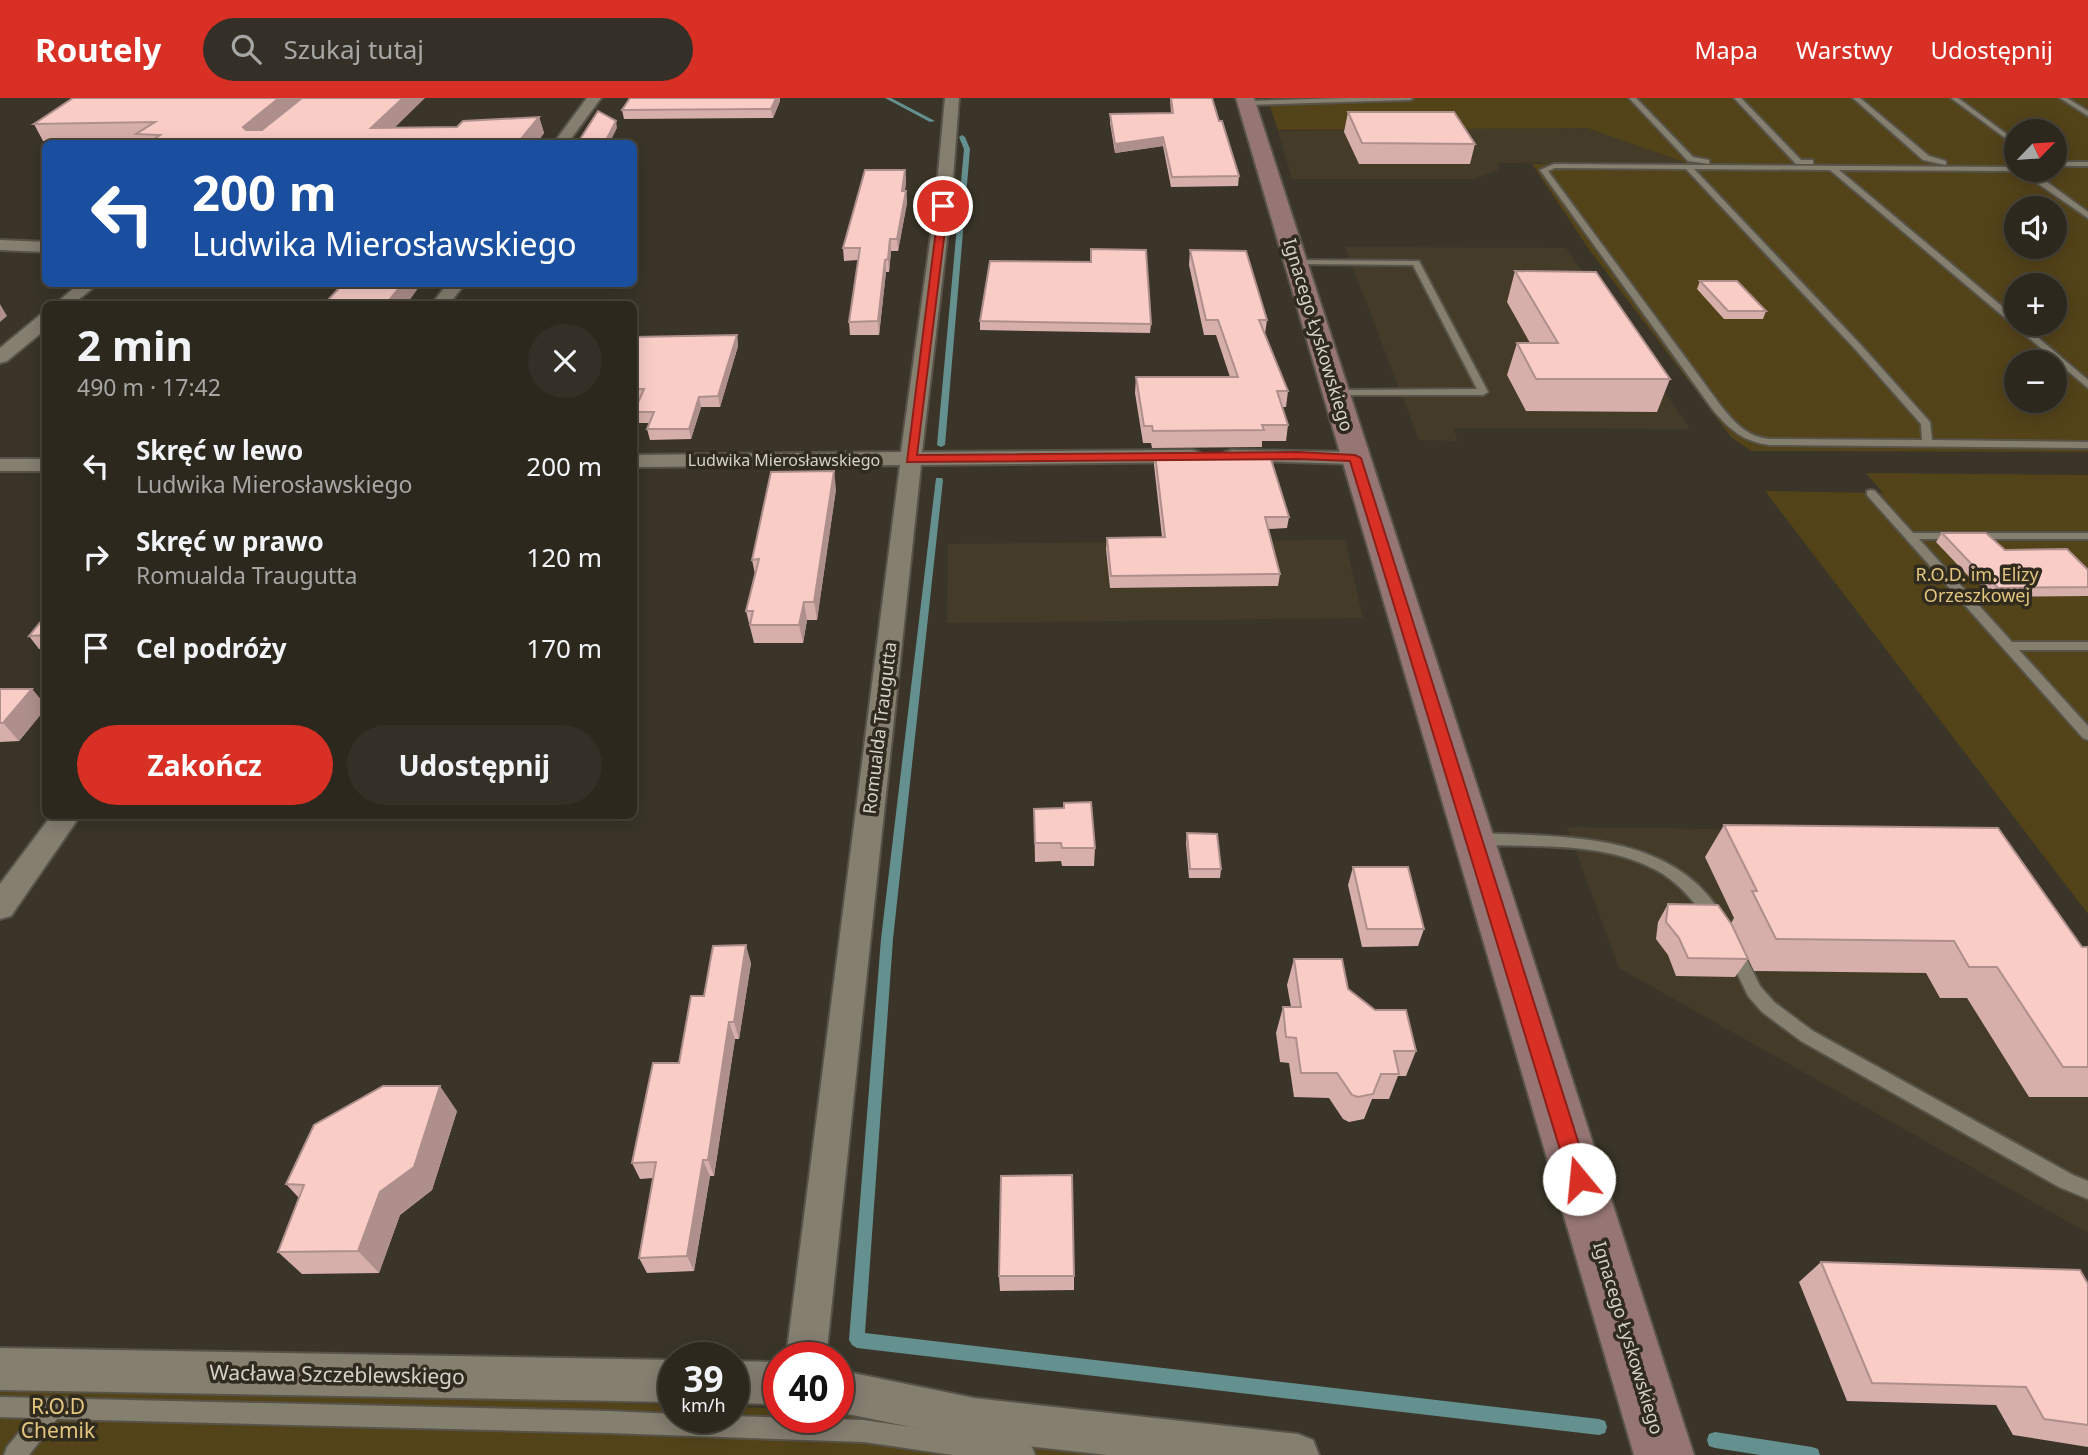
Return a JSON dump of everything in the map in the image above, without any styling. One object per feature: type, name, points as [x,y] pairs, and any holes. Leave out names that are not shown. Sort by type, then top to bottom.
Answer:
[{"type":"street","points":[[563,140],[594,98]]},
{"type":"street","name":"Romualda Traugutta","points":[[808,1342],[943,206],[952,98]]},
{"type":"street","name":"Ignacego Łyskowskiego","points":[[1246,100],[1664,1455]]},
{"type":"street","points":[[0,245],[42,247]]},
{"type":"street","points":[[68,301],[85,287]]},
{"type":"street","points":[[442,301],[454,287]]},
{"type":"street","points":[[0,357],[42,322]]},
{"type":"street","name":"Ludwika Mierosławskiego","points":[[637,461],[1298,455],[1355,458]]},
{"type":"street","points":[[0,465],[42,465]]},
{"type":"street","points":[[0,907],[64,819]]},
{"type":"street","name":"Wacława Szczeblewskiego","points":[[0,1369],[658,1381]]},
{"type":"street","points":[[854,1394],[974,1419],[1298,1455]]},
{"type":"lane","points":[[1246,100],[1410,98]]},
{"type":"lane","points":[[1632,98],[1691,159],[1712,162],[1923,164],[1933,160]]},
{"type":"lane","points":[[1737,98],[1799,162]]},
{"type":"lane","points":[[1856,98],[1926,158],[1944,163],[2004,164]]},
{"type":"lane","points":[[1954,98],[2004,135]]},
{"type":"lane","points":[[2063,98],[2088,114]]},
{"type":"lane","points":[[2067,164],[2088,164]]},
{"type":"lane","points":[[2088,216],[2033,176],[2010,169],[1554,166],[1544,170],[1744,442],[2088,445]]},
{"type":"lane","points":[[1688,167],[1926,424],[1927,444]]},
{"type":"lane","points":[[1832,168],[2088,385]]},
{"type":"lane","points":[[1296,262],[1416,263],[1483,392],[1335,393]]},
{"type":"lane","points":[[1871,493],[2088,735]]},
{"type":"lane","points":[[1910,536],[2088,536]]},
{"type":"lane","points":[[2010,646],[2088,646]]},
{"type":"lane","points":[[1473,839],[1611,846],[1658,863],[1695,891],[1711,910],[1754,991],[1768,1007],[1807,1036],[2066,1181],[2088,1189]]},
{"type":"lane","points":[[0,1407],[864,1432],[1024,1455]]},
{"type":"lane","points":[[15,1455],[52,1408]]},
{"type":"shaded area","points":[[1587,128],[1690,164],[1499,163],[1498,170],[1473,179],[1292,179],[1278,131]]},
{"type":"shaded area","points":[[1345,247],[1566,248],[1690,429],[1453,428],[1458,441],[1419,440]]},
{"type":"shaded area","points":[[1345,540],[1363,618],[947,623],[948,544]]},
{"type":"shaded area","points":[[1567,827],[1993,833],[2088,962],[2088,1233],[1619,968]]},
{"type":"green space","points":[[1272,98],[2088,98],[2088,452],[1751,451],[1731,437],[1588,248],[1532,164],[1687,163],[1587,128],[1278,130],[1270,106],[1276,105]]},
{"type":"green space","name":"R.O.D. im. Elizy Orzeszkowej","points":[[1866,473],[2088,475],[2088,914],[1765,491],[1883,493]]},
{"type":"green space","name":"R.O.D Chemik","points":[[0,1382],[658,1404],[658,1433],[749,1433],[749,1407],[763,1408],[763,1433],[854,1433],[854,1416],[1119,1455],[0,1455]]},
{"type":"building","points":[[73,98],[279,98],[243,127],[246,130],[262,130],[302,98],[403,98],[371,128],[457,127],[463,121],[539,117],[520,140],[153,140],[160,135],[136,134],[155,122],[34,124]]},
{"type":"building","points":[[630,98],[776,98],[771,109],[622,110]]},
{"type":"building","points":[[1171,98],[1212,98],[1239,176],[1172,177],[1163,137],[1115,144],[1110,114],[1173,113]]},
{"type":"building","points":[[598,111],[616,121],[606,140],[580,140]]},
{"type":"building","points":[[1348,112],[1454,112],[1475,144],[1362,143]]},
{"type":"building","points":[[865,170],[905,170],[902,191],[906,191],[897,239],[890,239],[888,259],[885,260],[878,321],[849,322],[860,248],[843,248]]},
{"type":"building","points":[[1091,249],[1146,250],[1151,324],[980,321],[990,261],[1091,262]]},
{"type":"building","points":[[1190,250],[1246,251],[1267,320],[1259,320],[1288,391],[1277,391],[1288,425],[1262,425],[1264,430],[1153,431],[1152,426],[1144,426],[1136,377],[1238,377],[1218,320],[1206,320]]},
{"type":"building","points":[[1515,271],[1596,272],[1670,379],[1536,379],[1517,343],[1558,343]]},
{"type":"building","points":[[1700,281],[1737,281],[1766,311],[1728,311]]},
{"type":"building","points":[[340,287],[400,287],[388,301],[327,301]]},
{"type":"building","points":[[737,335],[718,396],[699,397],[689,429],[647,429],[654,412],[637,412],[644,389],[637,389],[637,337]]},
{"type":"building","points":[[1269,453],[1289,517],[1265,517],[1280,574],[1111,576],[1107,538],[1165,537],[1155,454]]},
{"type":"building","points":[[834,471],[814,602],[804,602],[799,625],[750,625],[753,611],[746,611],[759,559],[752,560],[771,472]]},
{"type":"building","points":[[1942,533],[1986,533],[2005,550],[2067,549],[2088,570],[2088,587],[1998,588]]},
{"type":"building","points":[[42,620],[42,635],[29,636]]},
{"type":"building","points":[[0,689],[32,689],[3,723],[0,723]]},
{"type":"building","points":[[1091,802],[1095,848],[1062,848],[1061,843],[1035,843],[1034,809],[1064,808],[1064,803]]},
{"type":"building","points":[[1724,825],[1998,828],[2082,947],[2088,947],[2088,1067],[2063,1067],[1997,967],[1969,967],[1954,941],[1776,939],[1752,891],[1757,891]]},
{"type":"building","points":[[1187,833],[1217,834],[1221,869],[1190,869]]},
{"type":"building","points":[[1353,867],[1408,867],[1424,929],[1367,929]]},
{"type":"building","points":[[1668,904],[1718,905],[1732,925],[1748,959],[1688,958],[1679,938],[1666,922]]},
{"type":"building","points":[[746,945],[734,1022],[729,1022],[708,1160],[703,1160],[687,1256],[639,1258],[656,1162],[632,1163],[653,1063],[679,1063],[691,996],[704,996],[713,946]]},
{"type":"building","points":[[1294,959],[1342,959],[1348,989],[1375,1010],[1406,1010],[1416,1051],[1394,1051],[1399,1074],[1381,1074],[1373,1094],[1358,1097],[1352,1095],[1337,1073],[1301,1073],[1296,1038],[1286,1037],[1283,1007],[1301,1007]]},
{"type":"building","points":[[383,1086],[440,1086],[414,1167],[380,1192],[358,1251],[278,1252],[304,1185],[286,1184],[314,1125]]},
{"type":"building","points":[[1072,1175],[1074,1276],[999,1276],[1001,1176]]},
{"type":"building","points":[[1821,1262],[2080,1270],[2088,1284],[2088,1425],[2044,1419],[2026,1387],[1872,1383]]},
{"type":"waterway","points":[[887,98],[932,121]]},
{"type":"waterway","points":[[941,445],[967,149],[962,137]]},
{"type":"waterway","points":[[939,480],[887,939],[857,1340],[1599,1427]]},
{"type":"waterway","points":[[1715,1440],[1812,1455]]},
{"type":"route","points":[[943,206],[911,459],[1298,455],[1355,458],[1579,1179]]}]
